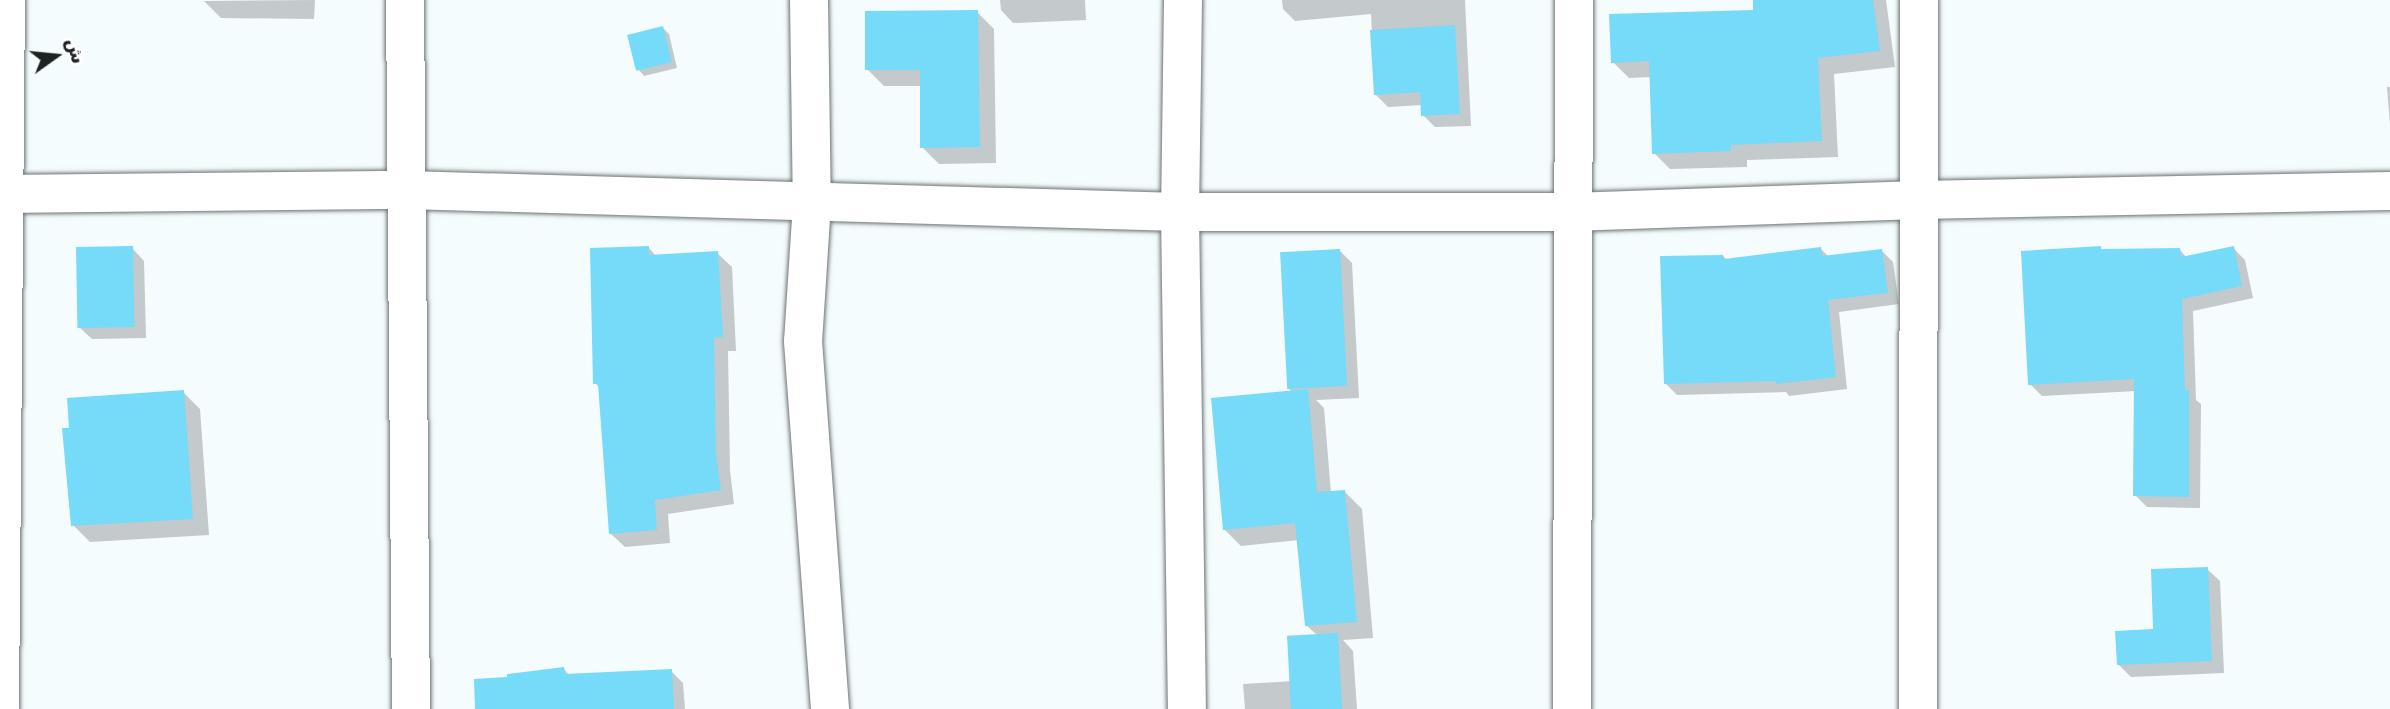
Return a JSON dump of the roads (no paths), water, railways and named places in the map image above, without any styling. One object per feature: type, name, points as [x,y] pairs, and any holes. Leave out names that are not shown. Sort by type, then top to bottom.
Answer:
[{"type":"street","points":[[0,709],[6,0]]},
{"type":"street","points":[[405,0],[411,709]]},
{"type":"street","points":[[809,0],[812,203],[803,341],[830,709]]},
{"type":"street","points":[[1183,0],[1180,212],[1187,709]]},
{"type":"street","points":[[1572,709],[1574,0]]},
{"type":"street","points":[[1918,709],[1919,0]]},
{"type":"street","points":[[3,194],[407,190],[1180,212],[1572,212],[1918,200],[2390,191]]}]
